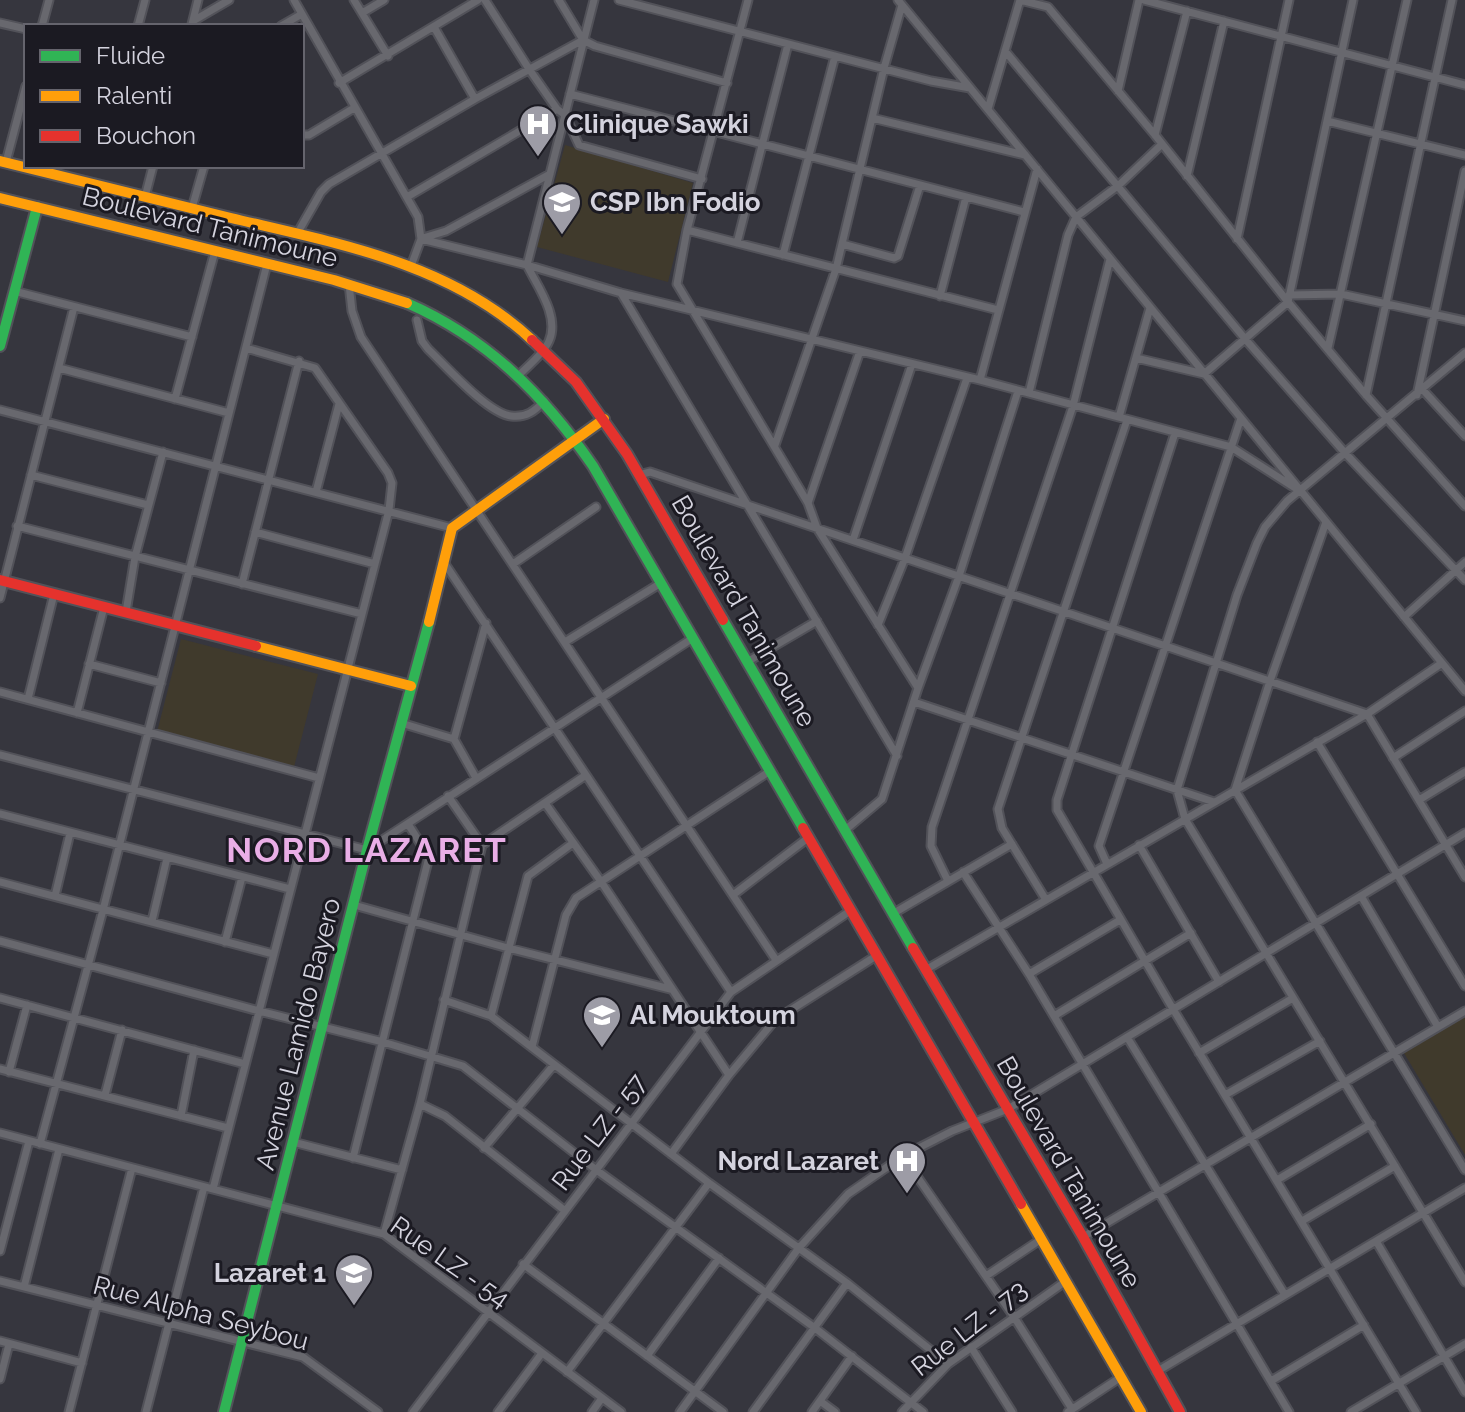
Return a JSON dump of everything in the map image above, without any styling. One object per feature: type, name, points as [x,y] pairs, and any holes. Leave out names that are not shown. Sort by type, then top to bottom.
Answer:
[{"type":"main road","name":"Boulevard Tanimoune","points":[[3,162],[24,167]]},
{"type":"main road","name":"Boulevard Tanimoune","points":[[27,168],[413,262],[478,299],[543,349],[576,382],[604,419],[639,475],[1083,1237],[1180,1412]]},
{"type":"main road","name":"Boulevard Tanimoune","points":[[0,198],[349,284],[392,298],[440,318],[489,349],[520,374],[575,439],[1141,1412]]},
{"type":"main road","points":[[0,346],[37,207]]},
{"type":"main road","points":[[452,528],[604,419]]},
{"type":"main road","name":"Avenue Lamido Bayero","points":[[224,1412],[452,528]]},
{"type":"main road","points":[[2,580],[411,686]]},
{"type":"street","points":[[43,24],[49,0]]},
{"type":"street","points":[[139,24],[145,0]]},
{"type":"street","points":[[192,24],[198,0]]},
{"type":"street","points":[[192,24],[229,0]]},
{"type":"street","points":[[294,0],[418,217],[420,243],[413,262]]},
{"type":"street","points":[[354,0],[388,56]]},
{"type":"street","points":[[362,13],[384,0]]},
{"type":"street","points":[[339,83],[478,0]]},
{"type":"street","points":[[485,0],[529,69],[557,109],[565,115],[579,145],[702,179]]},
{"type":"street","points":[[559,0],[583,40],[595,46],[727,83]]},
{"type":"street","points":[[520,374],[550,337],[549,310],[527,265],[594,0]]},
{"type":"street","points":[[619,0],[970,88]]},
{"type":"street","points":[[748,0],[687,230],[677,284],[775,445],[808,503],[817,528],[918,688]]},
{"type":"street","points":[[988,109],[1020,0],[1049,4],[1366,395],[1465,506]]},
{"type":"street","points":[[1118,91],[1142,0],[1465,85]]},
{"type":"street","points":[[1237,239],[1289,0]]},
{"type":"street","points":[[1204,374],[1289,299],[1353,0]]},
{"type":"street","points":[[1328,348],[1407,0]]},
{"type":"street","points":[[1366,395],[1452,0]]},
{"type":"street","points":[[775,445],[836,269],[900,2]]},
{"type":"street","points":[[900,2],[1465,691]]},
{"type":"street","points":[[1155,135],[1187,11]]},
{"type":"street","points":[[284,24],[302,14]]},
{"type":"street","points":[[1187,176],[1224,21]]},
{"type":"street","points":[[0,23],[24,29]]},
{"type":"street","points":[[434,27],[475,99]]},
{"type":"street","points":[[297,234],[321,192],[329,184],[583,40]]},
{"type":"street","points":[[737,243],[788,44]]},
{"type":"street","points":[[1005,51],[1246,340],[1346,454],[1465,580]]},
{"type":"street","points":[[783,255],[835,56]]},
{"type":"street","points":[[3,162],[24,93]]},
{"type":"street","points":[[570,94],[1024,212]]},
{"type":"street","points":[[306,135],[354,108]]},
{"type":"street","points":[[407,197],[557,109]]},
{"type":"street","points":[[872,118],[1025,155]]},
{"type":"street","points":[[1327,121],[1465,155]]},
{"type":"street","points":[[1029,393],[1068,235],[1076,217],[1119,185],[1162,144]]},
{"type":"street","points":[[145,197],[152,168]]},
{"type":"street","points":[[192,208],[203,168]]},
{"type":"street","points":[[980,380],[1037,169]]},
{"type":"street","points":[[1420,393],[1465,171]]},
{"type":"street","points":[[420,243],[550,174]]},
{"type":"street","points":[[842,244],[896,258],[920,185]]},
{"type":"street","points":[[940,296],[966,197]]},
{"type":"street","points":[[687,230],[998,310]]},
{"type":"street","points":[[420,243],[527,265],[621,293],[980,380],[1231,447],[1300,491]]},
{"type":"street","points":[[175,399],[215,251]]},
{"type":"street","points":[[948,881],[931,846],[930,836],[1073,406],[1110,259]]},
{"type":"street","points":[[40,1144],[103,910],[267,264]]},
{"type":"street","points":[[349,284],[352,311],[361,337],[776,960]]},
{"type":"street","points":[[14,291],[192,337]]},
{"type":"street","points":[[621,293],[897,756]]},
{"type":"street","points":[[1289,299],[1341,294],[1465,321]]},
{"type":"street","points":[[0,598],[2,580],[74,307]]},
{"type":"street","points":[[1046,900],[1002,828],[998,813],[1123,418],[1150,308]]},
{"type":"street","points":[[417,320],[422,341],[428,349],[496,410],[516,416],[533,413],[544,401]]},
{"type":"street","points":[[213,1189],[389,510],[392,483],[315,368],[246,348]]},
{"type":"street","points":[[808,503],[860,351]]},
{"type":"street","points":[[1465,354],[1277,512],[1257,543],[1177,790],[1185,819],[1465,1282]]},
{"type":"street","points":[[1136,358],[1204,374]]},
{"type":"street","points":[[242,584],[299,361]]},
{"type":"street","points":[[853,540],[912,364]]},
{"type":"street","points":[[59,368],[229,413]]},
{"type":"street","points":[[878,625],[905,558],[967,378]]},
{"type":"street","points":[[844,831],[879,804],[959,576],[1018,391]]},
{"type":"street","points":[[1420,393],[1465,436]]},
{"type":"street","points":[[316,492],[339,404]]},
{"type":"street","points":[[0,410],[452,528]]},
{"type":"street","points":[[1107,864],[1099,846],[1241,418]]},
{"type":"street","points":[[1175,433],[1057,800],[1057,810],[1199,1053],[1416,1412]]},
{"type":"street","points":[[126,612],[135,557],[163,452]]},
{"type":"street","points":[[639,475],[650,472],[1367,714],[1465,877]]},
{"type":"street","points":[[31,475],[148,505]]},
{"type":"street","points":[[513,564],[596,507]]},
{"type":"street","points":[[1326,522],[1235,790],[1465,1170]]},
{"type":"street","points":[[17,526],[362,614]]},
{"type":"street","points":[[255,532],[375,564]]},
{"type":"street","points":[[1404,617],[1465,562]]},
{"type":"street","points":[[445,564],[731,992]]},
{"type":"street","points":[[565,642],[661,583]]},
{"type":"street","points":[[28,699],[54,594]]},
{"type":"street","points":[[77,713],[104,607]]},
{"type":"street","points":[[747,662],[817,621]]},
{"type":"street","points":[[454,739],[486,623]]},
{"type":"street","points":[[0,755],[367,850],[693,638]]},
{"type":"street","points":[[927,969],[1367,714],[1442,663]]},
{"type":"street","points":[[89,664],[161,683]]},
{"type":"street","points":[[0,692],[319,778]]},
{"type":"street","points":[[914,702],[1214,802]]},
{"type":"street","points":[[1393,758],[1465,711]]},
{"type":"street","points":[[401,723],[454,739],[476,778]]},
{"type":"street","points":[[1317,742],[1465,986]]},
{"type":"street","points":[[532,1047],[569,907],[576,898],[770,771]]},
{"type":"street","points":[[1419,800],[1465,772]]},
{"type":"street","points":[[384,1234],[420,1104],[482,845],[586,775]]},
{"type":"street","points":[[448,796],[482,845]]},
{"type":"street","points":[[545,803],[729,1075]]},
{"type":"street","points":[[0,814],[290,889]]},
{"type":"street","points":[[353,1158],[429,857],[408,824]]},
{"type":"street","points":[[55,896],[70,833]]},
{"type":"street","points":[[680,1412],[798,1249],[848,1194],[903,1156],[952,1131],[1008,1109],[1465,833]]},
{"type":"street","points":[[733,895],[808,838]]},
{"type":"street","points":[[491,1016],[528,876],[573,843]]},
{"type":"street","points":[[894,913],[1012,844]]},
{"type":"street","points":[[1139,845],[1219,982]]},
{"type":"street","points":[[152,921],[167,858]]},
{"type":"street","points":[[963,872],[1083,1063],[1289,1412]]},
{"type":"street","points":[[225,942],[242,877]]},
{"type":"street","points":[[0,882],[273,954]]},
{"type":"street","points":[[1361,896],[1438,1027]]},
{"type":"street","points":[[354,905],[670,989]]},
{"type":"street","name":"Rue LZ - 57","points":[[413,1412],[731,992],[850,911]]},
{"type":"street","points":[[1029,974],[1120,920]]},
{"type":"street","points":[[1054,1016],[1191,933]]},
{"type":"street","points":[[0,941],[431,1055],[469,1069],[595,1169],[815,1328],[923,1412]]},
{"type":"street","points":[[671,1154],[729,1075],[782,1014],[876,956]]},
{"type":"street","points":[[0,998],[245,1064]]},
{"type":"street","points":[[1199,1053],[1293,998]]},
{"type":"street","points":[[444,1000],[491,1016],[553,1066],[847,1283],[948,1364]]},
{"type":"street","points":[[9,1072],[27,1005]]},
{"type":"street","points":[[1083,1237],[1465,1011]]},
{"type":"street","points":[[105,1095],[122,1030]]},
{"type":"street","points":[[1127,1037],[1285,1295]]},
{"type":"street","points":[[1225,1095],[1320,1041]]},
{"type":"street","points":[[181,1116],[194,1050]]},
{"type":"street","points":[[484,1148],[553,1066]]},
{"type":"street","points":[[0,1069],[228,1128]]},
{"type":"street","points":[[420,1104],[445,1116],[564,1210]]},
{"type":"street","points":[[1277,1180],[1371,1124]]},
{"type":"street","name":"Rue LZ - 54","points":[[0,1133],[384,1234],[621,1412]]},
{"type":"street","points":[[0,1251],[29,1141]]},
{"type":"street","points":[[293,1142],[402,1170]]},
{"type":"street","points":[[24,1287],[59,1149]]},
{"type":"street","points":[[903,1156],[1014,1317],[1070,1410],[1121,1377]]},
{"type":"street","points":[[1302,1221],[1395,1166]]},
{"type":"street","points":[[69,1412],[132,1168]]},
{"type":"street","points":[[567,1372],[709,1183]]},
{"type":"street","points":[[146,1412],[204,1187]]},
{"type":"street","points":[[1156,1372],[1465,1188]]},
{"type":"street","points":[[986,1276],[1040,1240]]},
{"type":"street","points":[[1376,1241],[1465,1392]]},
{"type":"street","points":[[1455,1264],[1465,1257]]},
{"type":"street","points":[[647,1356],[719,1258]]},
{"type":"street","points":[[523,1264],[723,1412]]},
{"type":"street","name":"Rue Alpha Seybou","points":[[0,1281],[309,1360],[378,1412]]},
{"type":"street","name":"Rue LZ - 73","points":[[902,1412],[948,1364],[1066,1281]]},
{"type":"street","points":[[753,1412],[847,1283]]},
{"type":"street","points":[[1271,1381],[1364,1325]]},
{"type":"street","points":[[0,1341],[82,1363]]},
{"type":"street","points":[[0,1379],[9,1344]]},
{"type":"street","points":[[1351,1412],[1465,1344]]},
{"type":"street","points":[[971,1347],[1012,1412]]},
{"type":"street","points":[[498,1412],[542,1353]]},
{"type":"street","points":[[812,1412],[852,1356]]},
{"type":"street","points":[[592,1412],[602,1398]]},
{"type":"street","points":[[820,1401],[835,1412]]},
{"type":"shaded area","points":[[565,145],[693,183],[668,282],[537,247]]},
{"type":"shaded area","points":[[181,639],[318,674],[294,767],[157,732]]},
{"type":"shaded area","points":[[1465,1017],[1465,1155],[1404,1053]]},
{"type":"traffic: fast","points":[[0,346],[37,207]]},
{"type":"traffic: fast","points":[[407,303],[436,317],[488,351],[534,392],[574,440],[593,466],[803,828]]},
{"type":"traffic: fast","points":[[723,620],[913,948]]},
{"type":"traffic: fast","points":[[224,1412],[367,850],[429,622]]},
{"type":"traffic: slow","points":[[0,161],[24,167]]},
{"type":"traffic: slow","points":[[28,168],[351,247],[390,260],[465,292],[500,314],[532,340]]},
{"type":"traffic: slow","points":[[0,198],[334,280],[407,303]]},
{"type":"traffic: slow","points":[[429,622],[452,528],[604,419]]},
{"type":"traffic: slow","points":[[256,646],[411,686]]},
{"type":"traffic: slow","points":[[1021,1204],[1141,1412]]},
{"type":"traffic: jam","points":[[532,340],[576,382],[627,454],[723,620]]},
{"type":"traffic: jam","points":[[0,580],[256,646]]},
{"type":"traffic: jam","points":[[803,828],[1021,1204]]},
{"type":"traffic: jam","points":[[913,948],[1083,1237],[1180,1412]]},
{"type":"place","name":"Clinique Sawki","points":[[538,158]]},
{"type":"place","name":"CSP Ibn Fodio","points":[[562,236]]},
{"type":"place","name":"Al Mouktoum","points":[[602,1049]]},
{"type":"place","name":"Nord Lazaret","points":[[907,1195]]},
{"type":"place","name":"Lazaret 1","points":[[354,1307]]},
{"type":"district","name":"NORD LAZARET","points":[[367,850]]}]
